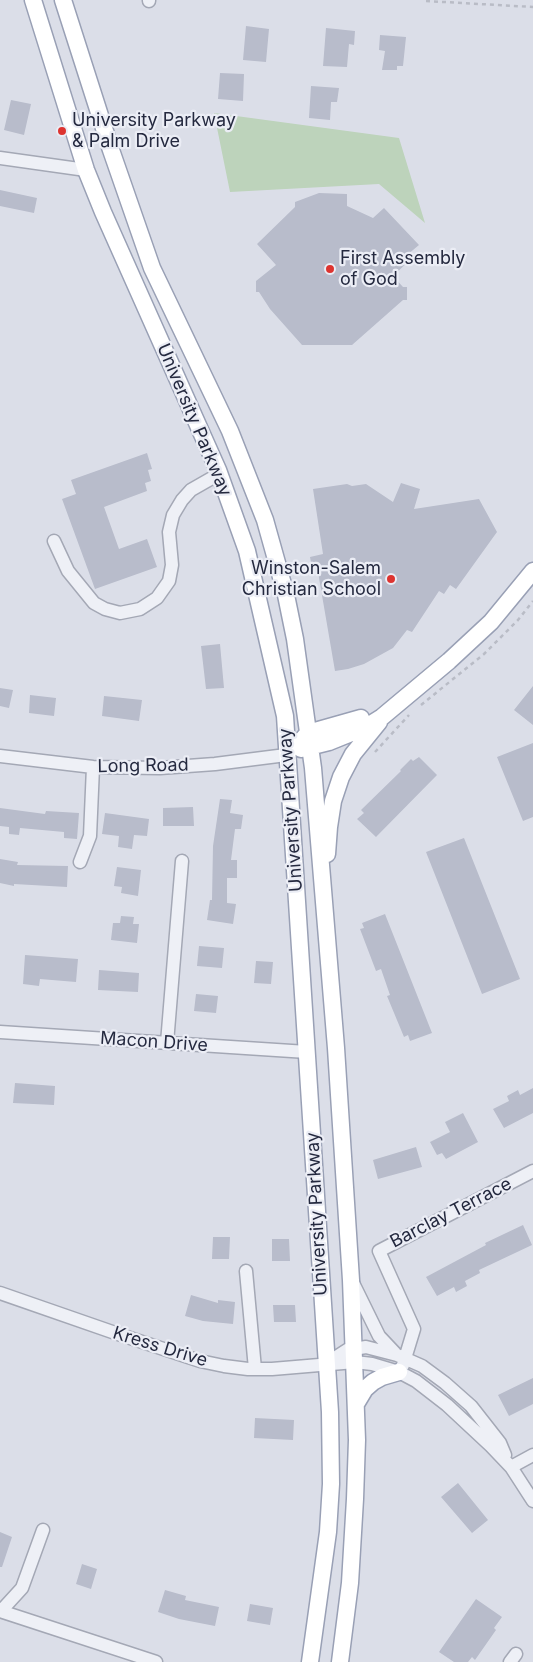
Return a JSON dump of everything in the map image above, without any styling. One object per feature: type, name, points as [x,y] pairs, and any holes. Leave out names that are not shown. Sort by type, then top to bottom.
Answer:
[{"type":"main road","name":"University Parkway","points":[[33,0],[86,170],[219,474],[247,551],[285,716],[325,1364],[330,1412],[331,1484],[328,1532],[310,1662]]},
{"type":"main road","name":"University Parkway","points":[[63,0],[111,150],[152,268],[230,431],[265,520],[286,595],[293,630],[309,740],[336,1048],[351,1280],[356,1404],[356,1499],[350,1583],[340,1662]]},
{"type":"main road","points":[[309,740],[329,742],[366,727],[413,701],[449,661],[491,622],[533,571]]},
{"type":"main road","points":[[286,754],[309,740],[355,721],[413,701]]},
{"type":"main road","points":[[321,875],[327,860],[329,827],[341,777],[353,754],[382,717]]},
{"type":"main road","points":[[356,1404],[365,1389],[400,1362]]},
{"type":"street","points":[[0,158],[86,170]]},
{"type":"street","points":[[54,541],[68,571],[94,603],[105,609],[120,612],[140,608],[157,598],[169,581],[172,565],[169,532],[173,515],[191,490],[219,474]]},
{"type":"street","name":"Long Road","points":[[0,756],[93,767],[160,768],[215,764],[286,754]]},
{"type":"street","points":[[80,862],[90,836],[93,767]]},
{"type":"street","points":[[166,1043],[182,861]]},
{"type":"street","name":"Macon Drive","points":[[0,1032],[307,1052]]},
{"type":"street","name":"Barclay Terrace","points":[[400,1362],[414,1329],[379,1251],[533,1171]]},
{"type":"street","points":[[246,1271],[254,1369]]},
{"type":"street","points":[[351,1280],[379,1336],[400,1362],[416,1381],[491,1446],[511,1467],[533,1501]]},
{"type":"street","name":"Kress Drive","points":[[0,1293],[200,1361],[224,1366],[272,1369],[325,1364],[354,1355],[372,1364],[400,1362]]},
{"type":"street","points":[[511,1467],[533,1455]]},
{"type":"street","points":[[43,1530],[22,1588],[1,1611],[156,1662]]},
{"type":"path","points":[[426,2],[533,7]]},
{"type":"path","points":[[413,701],[484,654],[518,620],[533,601]]},
{"type":"path","points":[[374,753],[413,712]]},
{"type":"green space","points":[[214,113],[399,138],[425,223],[379,184],[230,192]]},
{"type":"building","points":[[246,26],[269,29],[266,62],[243,60]]},
{"type":"building","points":[[326,28],[355,31],[354,45],[349,44],[347,67],[323,66]]},
{"type":"building","points":[[380,35],[406,37],[403,66],[397,66],[397,70],[382,70],[385,51],[379,50]]},
{"type":"building","points":[[220,73],[244,74],[243,101],[218,99]]},
{"type":"building","points":[[311,86],[339,88],[337,102],[331,102],[330,120],[309,118]]},
{"type":"building","points":[[11,100],[31,104],[24,135],[4,130]]},
{"type":"building","points":[[0,190],[37,198],[34,213],[0,206]]},
{"type":"building","name":"First Assembly of God","points":[[319,193],[347,194],[347,206],[373,218],[384,208],[419,245],[407,255],[411,259],[393,276],[403,287],[407,287],[407,300],[403,300],[352,345],[302,345],[270,309],[259,292],[256,292],[256,281],[276,265],[257,244],[295,207],[295,202]]},
{"type":"building","points":[[147,453],[152,469],[148,470],[151,481],[145,483],[147,491],[104,507],[119,549],[147,539],[157,567],[95,589],[62,499],[76,494],[71,480]]},
{"type":"building","name":"Winston-Salem Christian School","points":[[401,483],[420,489],[414,509],[479,499],[497,532],[456,589],[450,585],[444,594],[439,591],[412,632],[407,630],[393,648],[364,664],[335,671],[318,572],[313,573],[310,557],[323,554],[313,489],[347,484],[352,486],[366,484],[393,502]]},
{"type":"building","points":[[220,644],[224,688],[206,689],[201,646]]},
{"type":"building","points":[[533,686],[533,725],[514,710]]},
{"type":"building","points":[[0,688],[13,690],[9,708],[0,706]]},
{"type":"building","points":[[30,695],[56,698],[54,716],[29,713]]},
{"type":"building","points":[[104,696],[142,700],[139,721],[102,716]]},
{"type":"building","points":[[533,743],[533,817],[523,821],[497,757]]},
{"type":"building","points":[[419,757],[437,775],[376,837],[357,819],[364,813],[361,810],[411,759],[413,761]]},
{"type":"building","points":[[220,799],[232,800],[230,813],[243,815],[241,829],[235,829],[231,860],[237,860],[237,878],[227,878],[227,903],[236,904],[233,924],[207,920],[210,900],[212,900],[213,846]]},
{"type":"building","points":[[193,807],[194,826],[163,826],[163,808]]},
{"type":"building","points":[[0,808],[45,814],[46,811],[79,813],[77,839],[64,838],[64,832],[20,828],[19,835],[9,834],[9,827],[0,826]]},
{"type":"building","points":[[105,813],[149,819],[147,836],[134,835],[132,849],[118,847],[119,836],[102,834]]},
{"type":"building","points":[[464,838],[520,979],[482,994],[426,852]]},
{"type":"building","points":[[0,859],[18,862],[17,865],[68,866],[67,887],[14,884],[14,886],[0,883]]},
{"type":"building","points":[[117,867],[141,870],[138,896],[121,893],[122,887],[114,886]]},
{"type":"building","points":[[385,914],[432,1033],[410,1041],[408,1035],[404,1037],[387,996],[390,995],[381,969],[376,971],[360,929],[364,928],[362,923]]},
{"type":"building","points":[[121,916],[134,917],[133,924],[139,924],[137,943],[111,940],[113,923],[120,923]]},
{"type":"building","points":[[199,946],[224,948],[222,968],[197,966]]},
{"type":"building","points":[[25,955],[78,959],[76,982],[40,979],[39,986],[23,984]]},
{"type":"building","points":[[256,961],[273,962],[271,984],[254,983]]},
{"type":"building","points":[[99,970],[139,973],[138,992],[98,990]]},
{"type":"building","points":[[196,994],[218,996],[216,1013],[194,1011]]},
{"type":"building","points":[[15,1083],[55,1086],[54,1105],[13,1103]]},
{"type":"building","points":[[533,1088],[533,1113],[504,1128],[493,1109],[509,1101],[507,1096],[518,1090],[520,1095]]},
{"type":"building","points":[[463,1113],[478,1142],[446,1159],[442,1153],[437,1155],[430,1142],[450,1132],[445,1122]]},
{"type":"building","points":[[416,1147],[422,1167],[378,1179],[373,1160]]},
{"type":"building","points":[[523,1225],[532,1245],[479,1270],[480,1273],[465,1281],[467,1286],[456,1292],[454,1287],[437,1296],[426,1277],[486,1245],[485,1243]]},
{"type":"building","points":[[213,1237],[230,1237],[229,1259],[212,1259]]},
{"type":"building","points":[[272,1239],[289,1239],[290,1261],[272,1261]]},
{"type":"building","points":[[191,1295],[218,1303],[218,1300],[235,1302],[233,1324],[203,1321],[185,1316]]},
{"type":"building","points":[[273,1305],[295,1305],[296,1322],[274,1322]]},
{"type":"building","points":[[533,1378],[533,1404],[509,1416],[498,1395]]},
{"type":"building","points":[[255,1418],[294,1420],[293,1440],[254,1438]]},
{"type":"building","points":[[458,1483],[488,1520],[472,1533],[441,1497]]},
{"type":"building","points":[[0,1532],[12,1537],[2,1567],[0,1567]]},
{"type":"building","points":[[82,1564],[97,1569],[91,1589],[76,1584]]},
{"type":"building","points":[[165,1590],[186,1596],[185,1600],[219,1607],[215,1626],[179,1619],[158,1612]]},
{"type":"building","points":[[476,1599],[502,1617],[494,1628],[496,1630],[475,1660],[472,1657],[468,1662],[454,1662],[439,1652]]},
{"type":"building","points":[[250,1604],[273,1608],[270,1625],[247,1621]]},
{"type":"place","name":"University Parkway & Palm Drive","points":[[62,131]]},
{"type":"place","name":"First Assembly of God","points":[[330,269]]},
{"type":"place","name":"Winston-Salem Christian School","points":[[391,579]]}]
